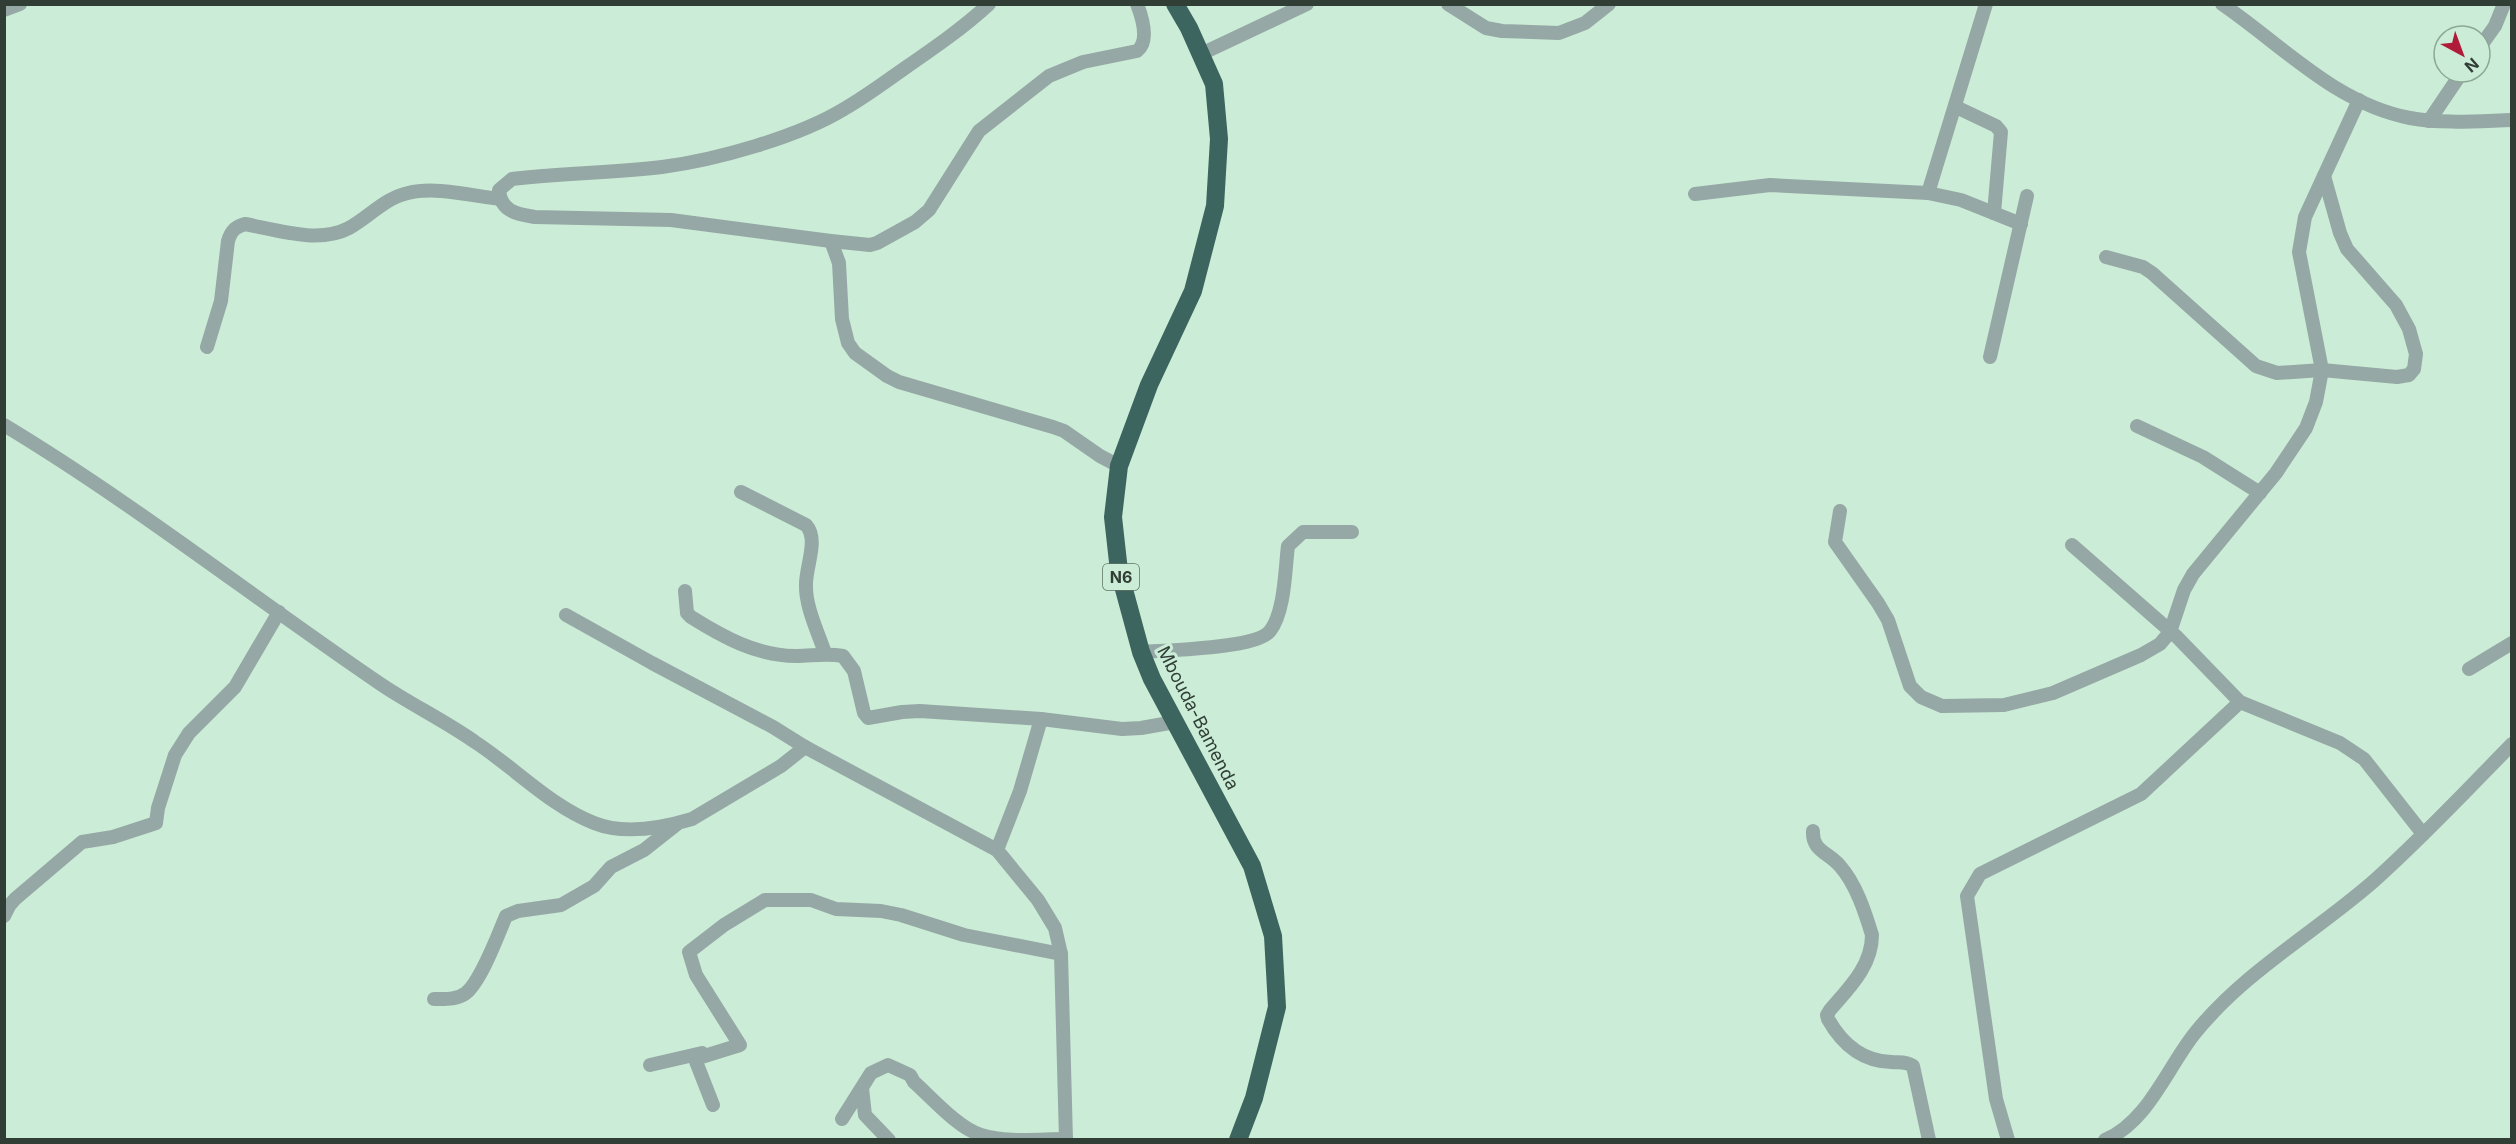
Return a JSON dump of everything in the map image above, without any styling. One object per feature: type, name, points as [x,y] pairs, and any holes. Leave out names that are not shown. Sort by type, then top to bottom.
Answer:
[{"type":"highway","name":"Mbouda-Bamenda","points":[[1175,4],[1214,84],[1220,139],[1215,206],[1193,291],[1149,385],[1119,466],[1113,517],[1118,560],[1141,652],[1152,679],[1252,866],[1273,936],[1277,1007],[1254,1098],[1238,1140]]},
{"type":"street","points":[[4,9],[20,4]]},
{"type":"street","points":[[989,4],[955,33],[917,60],[844,109],[813,125],[774,140],[700,160],[664,166],[512,179],[499,190],[500,199],[505,208],[514,213],[535,217],[672,220],[831,241],[870,245],[877,243],[915,222],[933,205],[979,131],[1000,112],[1049,76],[1070,66],[1137,51],[1142,47],[1144,42],[1142,18],[1137,4]]},
{"type":"street","points":[[1200,54],[1307,4]]},
{"type":"street","points":[[1448,4],[1486,28],[1502,31],[1559,33],[1585,23],[1609,4]]},
{"type":"street","points":[[1928,193],[1986,4]]},
{"type":"street","points":[[2222,4],[2304,68],[2359,100],[2394,114],[2429,121],[2511,120]]},
{"type":"street","points":[[2492,29],[2504,4]]},
{"type":"street","points":[[2429,121],[2454,84]]},
{"type":"street","points":[[1840,511],[1835,539],[1837,546],[1888,620],[1910,686],[1921,697],[1941,706],[2004,705],[2054,693],[2141,655],[2160,644],[2170,632],[2184,590],[2193,574],[2259,493],[2306,428],[2316,402],[2322,370],[2299,252],[2305,217],[2359,100]]},
{"type":"street","points":[[1956,107],[1996,126],[2001,132],[1994,213]]},
{"type":"street","points":[[2106,257],[2142,267],[2152,273],[2262,369],[2277,373],[2322,370],[2397,377],[2409,375],[2414,369],[2416,354],[2409,329],[2396,305],[2348,249],[2340,234],[2324,176]]},
{"type":"street","points":[[1695,194],[1770,185],[1928,193],[1961,200],[2021,224]]},
{"type":"street","points":[[207,347],[221,301],[228,241],[231,232],[238,226],[245,224],[311,235],[334,234],[350,228],[388,201],[407,193],[426,190],[500,199]]},
{"type":"street","points":[[1990,357],[2027,196]]},
{"type":"street","points":[[831,241],[839,263],[845,336],[855,353],[886,376],[900,382],[1064,431],[1119,466]]},
{"type":"street","points":[[4,425],[77,468],[383,685],[475,742],[566,810],[595,824],[620,831],[678,823],[701,815],[781,766],[805,747]]},
{"type":"street","points":[[2137,426],[2203,458],[2259,493]]},
{"type":"street","points":[[741,492],[806,525],[811,530],[813,539],[806,587],[825,653]]},
{"type":"street","points":[[1141,652],[1244,643],[1263,638],[1271,630],[1280,609],[1288,546],[1303,532],[1352,532]]},
{"type":"street","points":[[2072,545],[2177,637],[2240,702],[2351,749],[2364,759],[2423,834]]},
{"type":"street","points":[[685,591],[687,613],[727,639],[763,652],[795,656],[825,653],[843,656],[854,672],[864,713],[868,718],[920,711],[1041,719],[1122,729],[1175,722]]},
{"type":"street","points":[[4,916],[15,899],[82,842],[113,837],[156,823],[158,808],[175,756],[189,733],[235,687],[279,612]]},
{"type":"street","points":[[567,615],[997,850],[1038,900],[1055,928],[1061,954],[1066,1139],[996,1138],[979,1135],[965,1127],[914,1082],[910,1074],[888,1065],[871,1073],[842,1119]]},
{"type":"street","points":[[2469,669],[2511,643]]},
{"type":"street","points":[[2008,1140],[1996,1099],[1967,896],[1980,874],[2141,794],[2240,702]]},
{"type":"street","points":[[997,850],[1020,791],[1041,719]]},
{"type":"street","points":[[2105,1140],[2117,1135],[2146,1106],[2183,1048],[2214,1009],[2375,880],[2511,744]]},
{"type":"street","points":[[434,999],[455,999],[466,993],[473,985],[506,916],[518,911],[561,905],[594,886],[611,867],[644,850],[678,823]]},
{"type":"street","points":[[1812,831],[1812,842],[1816,847],[1828,853],[1849,878],[1872,935],[1863,970],[1830,1010],[1827,1015],[1828,1019],[1864,1058],[1906,1062],[1913,1066],[1929,1140]]},
{"type":"street","points":[[740,1045],[696,975],[689,952],[724,925],[765,900],[811,900],[836,909],[881,911],[964,935],[1061,954]]},
{"type":"street","points":[[650,1065],[740,1045]]},
{"type":"street","points":[[713,1105],[695,1059],[740,1045]]},
{"type":"street","points":[[862,1088],[866,1115],[889,1140]]}]
